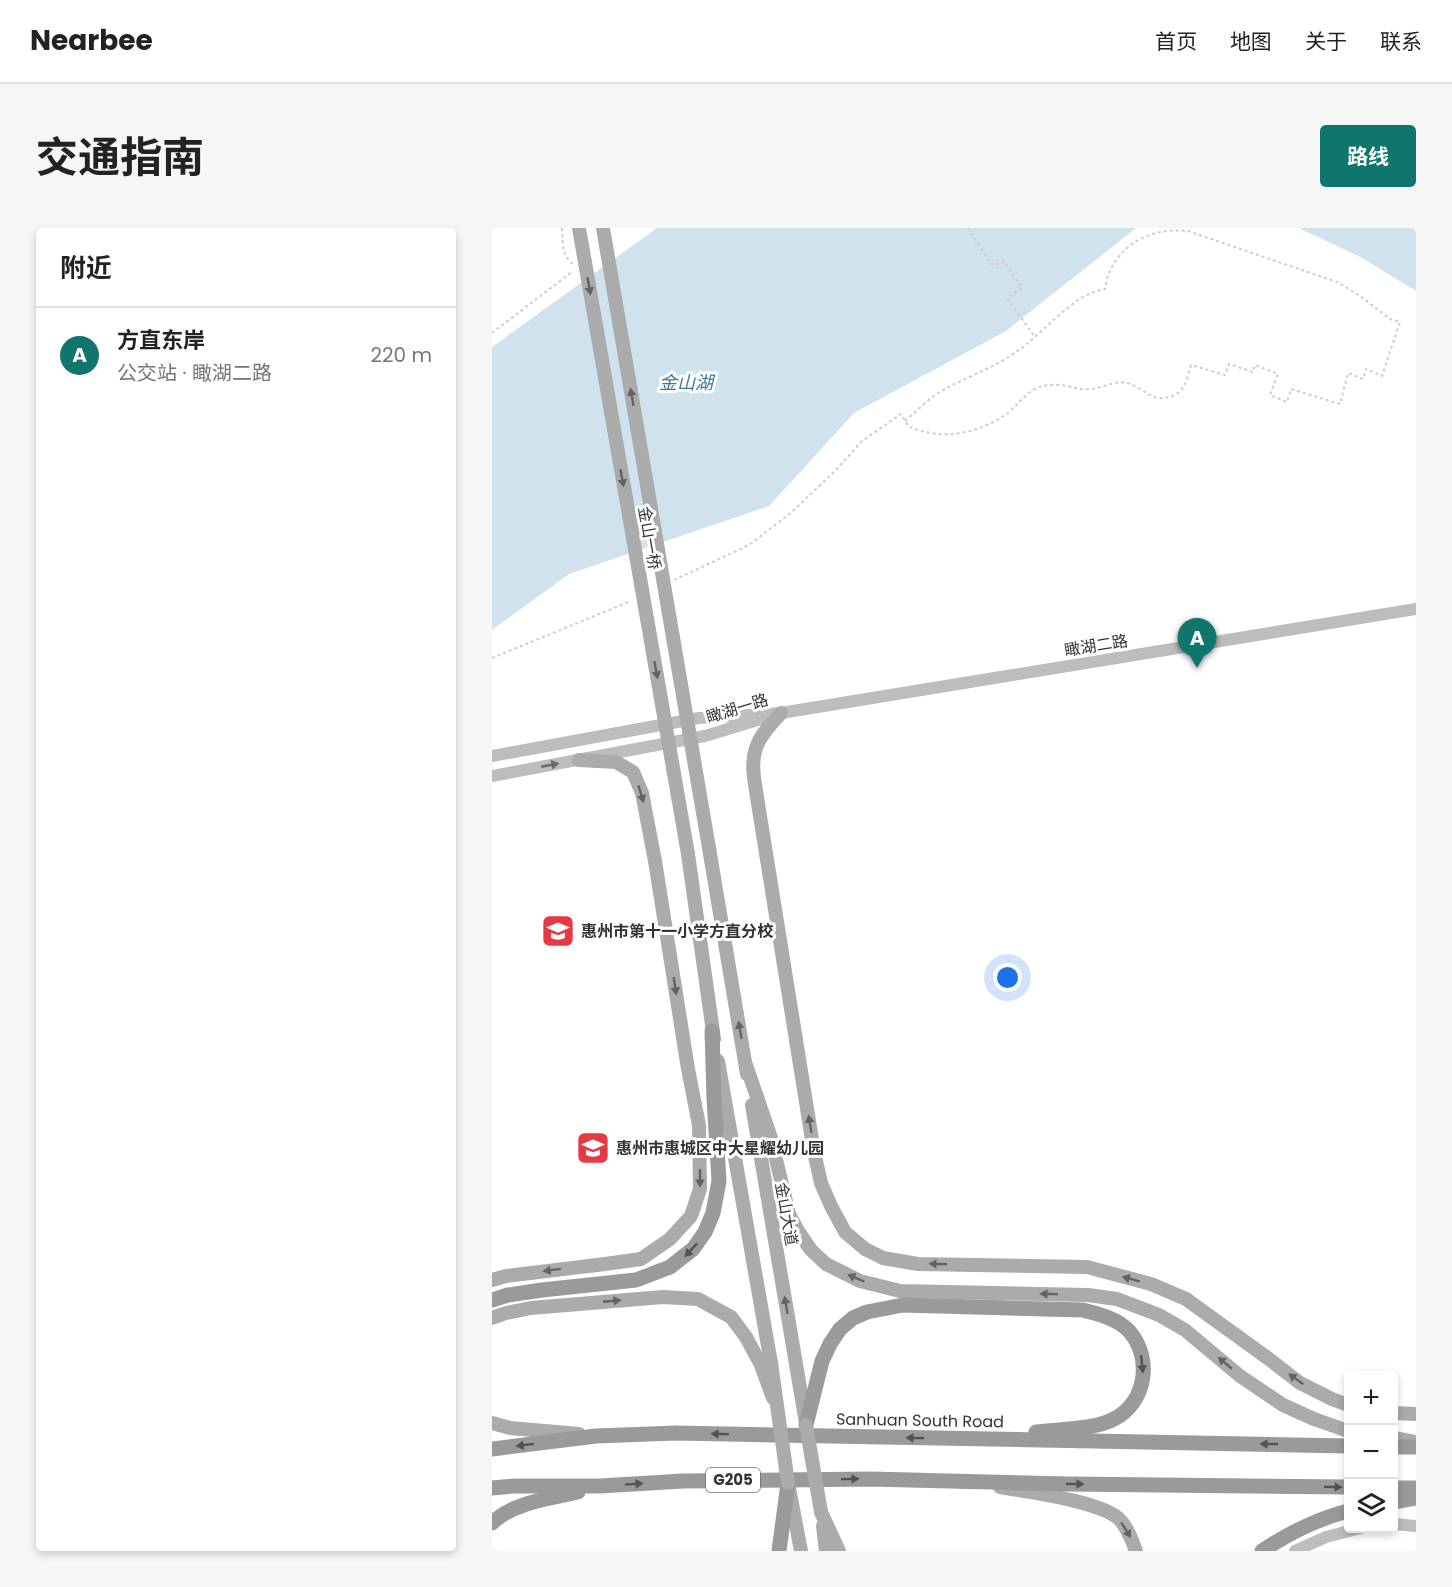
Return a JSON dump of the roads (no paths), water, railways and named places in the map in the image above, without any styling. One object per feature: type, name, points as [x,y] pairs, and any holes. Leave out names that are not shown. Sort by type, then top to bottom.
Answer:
[{"type":"highway","points":[[492,1300],[508,1295],[636,1280],[670,1267],[693,1249],[705,1232],[713,1213],[719,1181],[712,1031]]},
{"type":"highway","points":[[806,1425],[822,1360],[830,1344],[840,1329],[853,1318],[867,1312],[903,1305],[1083,1310],[1101,1314],[1115,1321],[1129,1331],[1139,1347],[1144,1364],[1143,1382],[1127,1412],[1112,1420],[1091,1426],[973,1439]]},
{"type":"highway","name":"Sanhuan South Road","points":[[492,1449],[596,1436],[676,1433],[1344,1446]]},
{"type":"highway","points":[[1398,1447],[1416,1447]]},
{"type":"highway","name":"G205","points":[[492,1488],[600,1486],[683,1481],[858,1479],[1344,1487]]},
{"type":"highway","points":[[779,1550],[788,1483]]},
{"type":"highway","points":[[492,1523],[513,1509],[600,1486]]},
{"type":"highway","points":[[1398,1488],[1416,1488]]},
{"type":"highway","points":[[1398,1501],[1416,1498]]},
{"type":"highway","points":[[1262,1551],[1285,1536],[1327,1516],[1344,1513]]},
{"type":"main road","name":"金山一桥","points":[[579,228],[688,854],[712,1031]]},
{"type":"main road","name":"金山一桥","points":[[603,228],[709,848]]},
{"type":"main road","points":[[781,713],[756,748],[753,768],[814,1152],[821,1183],[845,1232],[865,1249],[883,1258],[918,1264],[1087,1268],[1151,1284],[1186,1299],[1300,1383],[1344,1404]]},
{"type":"main road","points":[[492,1280],[506,1276],[641,1259],[670,1239],[691,1216],[700,1189],[699,1125],[642,793],[633,772],[616,762],[579,759]]},
{"type":"main road","name":"金山大道","points":[[709,848],[826,1551]]},
{"type":"main road","points":[[712,1031],[766,1364],[779,1413],[788,1483],[801,1551]]},
{"type":"main road","points":[[746,1065],[771,1138],[789,1214],[811,1250],[826,1264],[860,1281],[900,1291],[1088,1295],[1117,1299],[1159,1315],[1185,1330],[1240,1376],[1283,1405],[1344,1430]]},
{"type":"main road","points":[[492,1318],[531,1308],[663,1297],[698,1299],[731,1317],[766,1364]]},
{"type":"main road","points":[[1398,1413],[1416,1414]]},
{"type":"main road","points":[[492,1423],[510,1428],[596,1436]]},
{"type":"main road","points":[[1398,1439],[1416,1442]]},
{"type":"main road","points":[[974,1482],[1097,1507],[1118,1518],[1129,1533],[1136,1551]]},
{"type":"main road","points":[[821,1512],[839,1551]]},
{"type":"street","name":"瞰湖二路","points":[[781,713],[1416,609]]},
{"type":"street","name":"瞰湖一路","points":[[492,756],[699,718],[781,713]]},
{"type":"street","name":"瞰湖一路","points":[[492,776],[705,736],[781,713]]},
{"type":"street","points":[[1398,1524],[1416,1526]]},
{"type":"street","points":[[1295,1551],[1326,1537],[1344,1532]]},
{"type":"water","name":"金山湖","points":[[657,228],[1136,228],[1006,331],[854,413],[769,506],[569,574],[492,630],[492,347]]},
{"type":"water","points":[[1299,228],[1416,228],[1416,291],[1362,258]]},
{"type":"place","name":"方直东岸","points":[[1197,668]]},
{"type":"place","name":"惠州市第十一小学方直分校","points":[[558,931]]},
{"type":"place","name":"惠州市惠城区中大星耀幼儿园","points":[[593,1148]]}]
